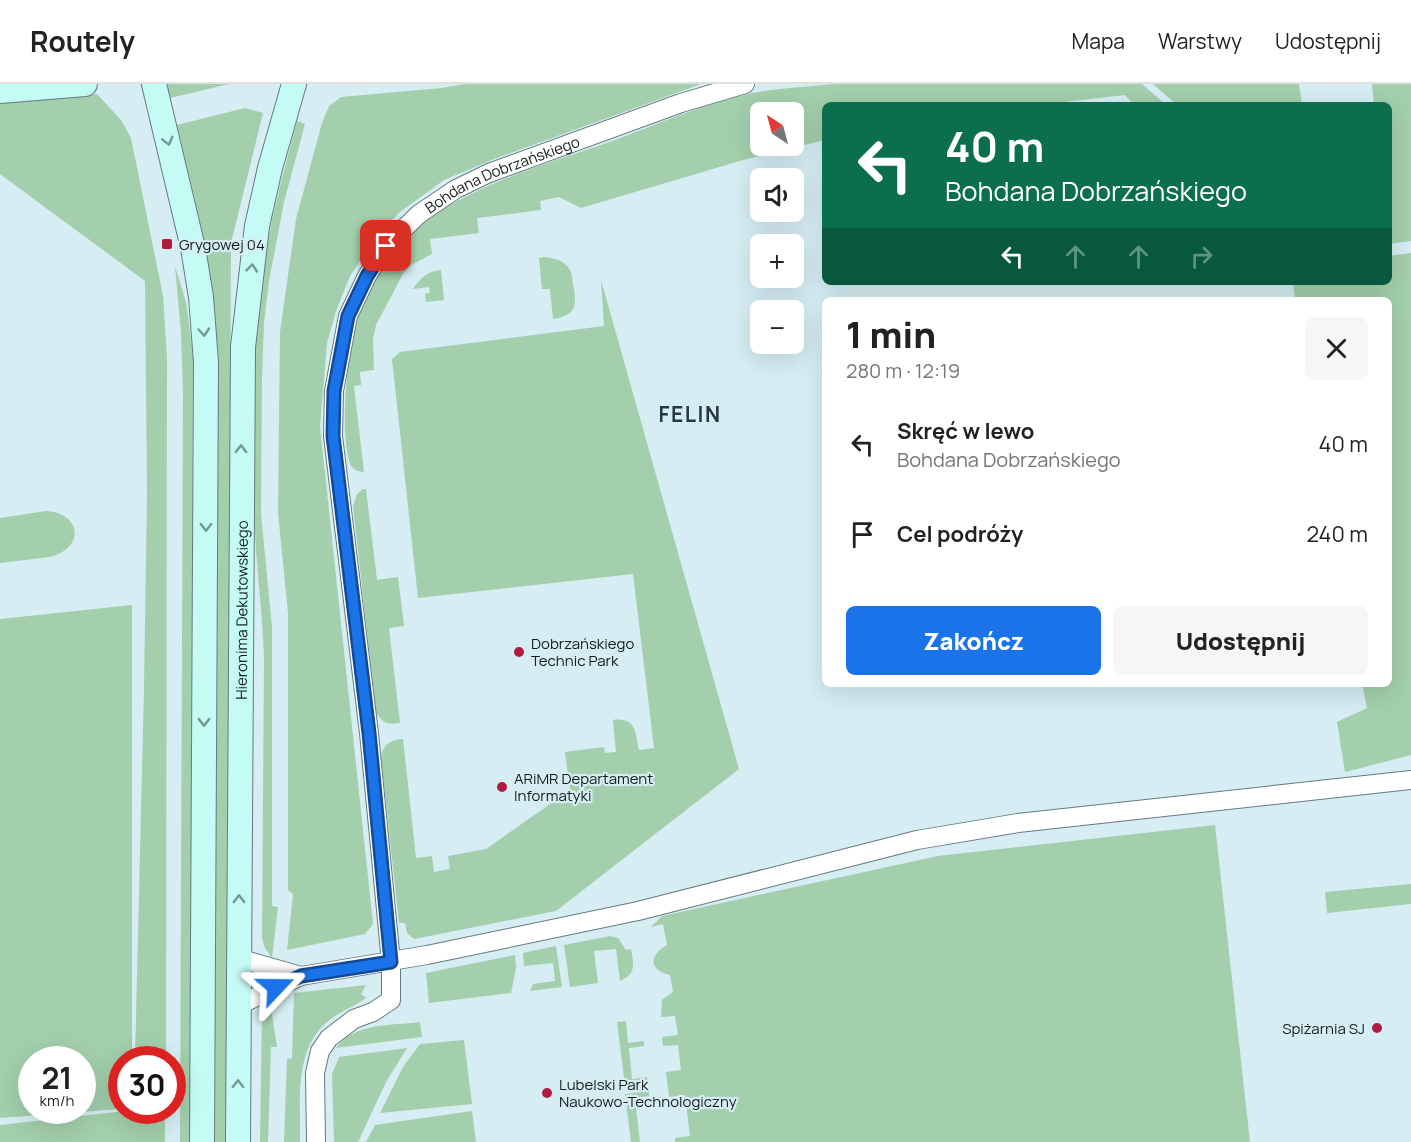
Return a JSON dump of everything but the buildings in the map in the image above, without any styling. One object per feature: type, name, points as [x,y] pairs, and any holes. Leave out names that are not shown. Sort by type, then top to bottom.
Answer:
[{"type":"street","points":[[0,91],[85,84]]},
{"type":"street","points":[[154,84],[193,248],[201,297],[206,362],[202,1142]]},
{"type":"street","name":"Hieronima Dekutowskiego","points":[[238,1142],[243,347],[257,226],[270,168],[294,84]]},
{"type":"street","name":"Bohdana Dobrzańskiego","points":[[316,1142],[315,1073],[320,1051],[329,1038],[354,1019],[373,1012],[391,1000],[391,962],[369,733],[333,436],[334,391],[348,316],[367,276],[386,246],[419,214],[456,189],[489,172],[681,103],[745,84]]},
{"type":"street","points":[[239,1005],[301,976],[391,962],[638,911],[917,840],[1018,823],[1411,780]]},
{"type":"street","points":[[238,958],[301,976]]},
{"type":"green space","points":[[166,84],[229,84],[170,98]]},
{"type":"green space","points":[[465,84],[701,84],[494,159],[444,180],[400,212],[375,238],[350,276],[336,311],[327,343],[320,426],[373,924],[365,934],[287,950],[293,894],[288,890],[288,613],[278,512],[280,332],[296,219],[322,123],[329,106],[341,97]]},
{"type":"green space","points":[[833,84],[1142,84],[1163,102],[1131,102],[1125,95],[1064,102],[822,102],[822,141],[804,145],[804,102],[750,102],[750,156],[759,156],[581,208],[559,197],[540,201],[541,210],[477,218],[479,233],[430,239],[432,254],[411,265],[403,274],[376,325],[373,339],[374,370],[360,372],[361,385],[354,386],[364,472],[357,471],[351,466],[346,446],[345,409],[347,376],[354,332],[367,295],[376,278],[400,245],[417,229],[461,199],[512,176],[700,108],[752,93]]},
{"type":"green space","points":[[1153,84],[1299,84],[1302,102],[1174,102]]},
{"type":"green space","points":[[1372,84],[1411,84],[1411,241],[1392,244],[1392,102],[1374,102]]},
{"type":"green space","points":[[97,94],[121,120],[131,138],[163,296],[167,357],[166,1046],[135,1046],[147,494],[145,281],[0,174],[0,101],[27,101]]},
{"type":"green space","points":[[245,108],[263,113],[231,243],[227,1142],[213,1142],[214,318],[205,243],[177,125]]},
{"type":"green space","points":[[297,121],[305,124],[284,202],[269,281],[264,323],[262,377],[261,514],[272,627],[272,906],[278,907],[272,958],[262,938],[264,660],[254,509],[253,368],[256,317],[264,260]]},
{"type":"green space","points":[[1411,253],[1411,755],[1345,772],[1337,722],[1367,708],[1363,687],[1392,687],[1392,297],[1295,297],[1293,285],[1392,285],[1392,256]]},
{"type":"green space","points":[[545,257],[563,262],[572,275],[574,308],[567,315],[553,319],[550,289],[542,289],[539,258]]},
{"type":"green space","points":[[175,266],[186,302],[193,355],[190,1142],[180,1142],[180,1124],[186,1124],[186,1046],[180,1046],[183,392]]},
{"type":"green space","points":[[441,270],[444,300],[426,302],[425,294],[430,293],[429,287],[413,289],[425,276]]},
{"type":"green space","points":[[601,280],[739,769],[556,911],[414,939],[407,933],[405,923],[399,923],[381,757],[383,749],[388,744],[394,740],[403,739],[416,858],[432,856],[434,872],[450,869],[448,856],[486,849],[570,790],[565,752],[604,747],[605,753],[616,752],[613,720],[630,723],[635,732],[639,750],[654,748],[633,574],[418,598],[392,359],[400,352],[604,326]]},
{"type":"green space","points":[[366,489],[377,580],[398,577],[404,626],[389,628],[400,723],[386,722],[376,712],[353,506],[357,494]]},
{"type":"green space","points":[[46,511],[58,513],[72,524],[75,531],[74,539],[69,546],[50,557],[0,563],[0,518]]},
{"type":"green space","points":[[132,605],[132,1046],[108,1046],[108,1110],[96,1111],[96,1046],[18,1046],[18,1117],[0,1118],[0,619]]},
{"type":"green space","points":[[1215,825],[1250,1142],[675,1142],[675,1138],[690,1136],[685,1095],[669,1097],[666,1072],[681,1070],[678,1045],[663,1046],[662,1037],[678,1035],[675,1016],[661,1017],[662,1000],[673,992],[670,975],[658,970],[654,962],[656,954],[667,945],[663,924],[651,927],[662,916],[938,856]]},
{"type":"green space","points":[[1411,884],[1411,904],[1327,913],[1325,892]]},
{"type":"green space","points":[[610,936],[618,938],[626,950],[631,949],[633,968],[629,975],[620,981],[616,949],[594,951],[598,983],[570,987],[564,945]]},
{"type":"green space","points":[[556,946],[562,987],[530,991],[533,984],[555,981],[553,963],[524,966],[523,953]]},
{"type":"green space","points":[[515,955],[516,968],[511,993],[429,1003],[426,973]]},
{"type":"green space","points":[[366,985],[361,994],[366,998],[330,1020],[312,1041],[306,1054],[301,1083],[300,1142],[284,1142],[287,1059],[292,1058],[294,993]]},
{"type":"green space","points":[[271,999],[277,1047],[271,1047],[268,1142],[260,1142],[262,1014]]},
{"type":"green space","points":[[626,1021],[628,1043],[644,1041],[644,1046],[629,1048],[632,1079],[647,1077],[648,1083],[625,1086],[617,1022]]},
{"type":"green space","points":[[420,1022],[422,1037],[336,1048],[344,1040],[363,1029]]},
{"type":"green space","points":[[464,1040],[472,1104],[380,1113],[403,1067],[420,1044]]},
{"type":"green space","points":[[407,1048],[386,1082],[358,1142],[334,1142],[332,1074],[339,1057]]},
{"type":"green space","points":[[649,1091],[649,1096],[635,1098],[640,1142],[631,1142],[625,1094]]},
{"type":"green space","points":[[472,1111],[476,1142],[366,1142],[375,1125]]},
{"type":"green space","points":[[108,1113],[108,1124],[165,1124],[165,1142],[0,1142],[0,1125],[18,1123],[96,1124],[96,1114]]},
{"type":"place","name":"Grygowej 04","points":[[167,244]]},
{"type":"place","name":"Dobrzańskiego Technic Park","points":[[519,652]]},
{"type":"place","name":"ARiMR Departament Informatyki","points":[[502,787]]},
{"type":"place","name":"Spiżarnia SJ","points":[[1377,1028]]},
{"type":"place","name":"Lubelski Park Naukowo-Technologiczny","points":[[547,1093]]},
{"type":"district","name":"FELIN","points":[[690,414]]},
{"type":"route","points":[[276,987],[301,976],[391,962],[369,733],[333,436],[334,391],[348,316],[367,276],[386,246]]}]
